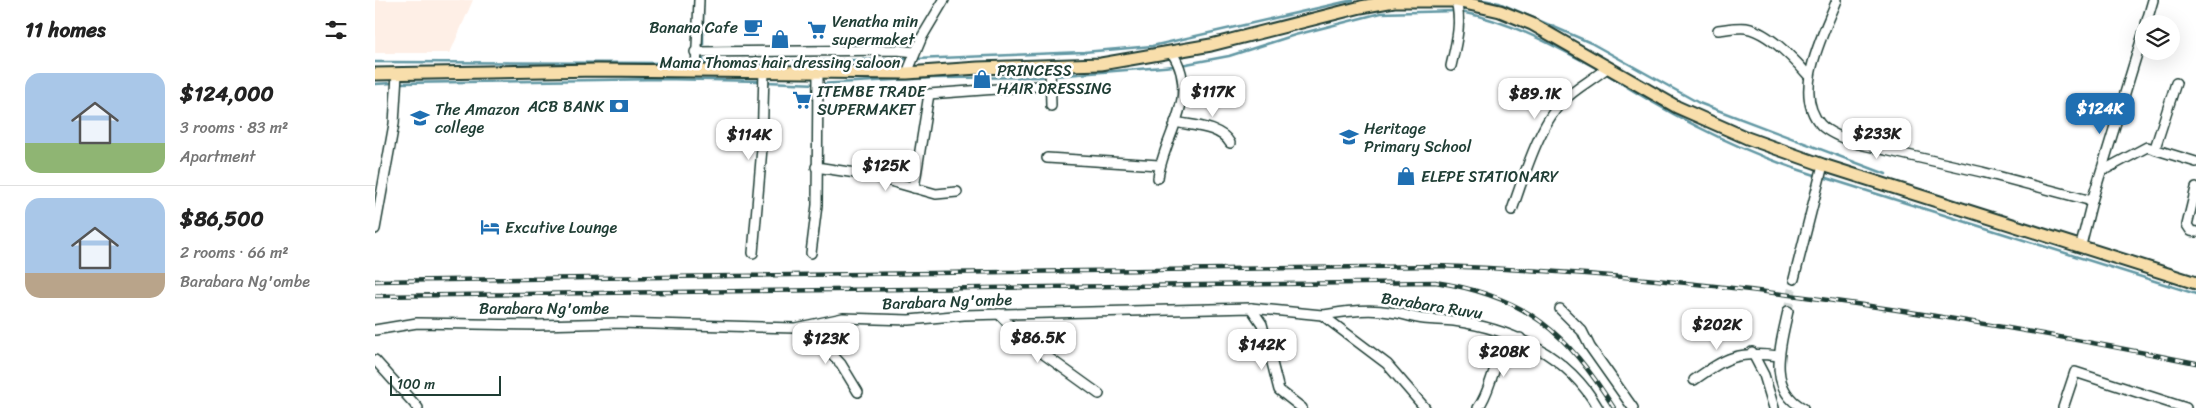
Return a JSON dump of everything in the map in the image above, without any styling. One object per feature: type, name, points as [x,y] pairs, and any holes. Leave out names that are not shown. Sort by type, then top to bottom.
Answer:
[{"type":"main road","points":[[375,74],[530,70],[907,73],[1101,64],[1172,53],[1369,5],[1393,1],[1456,1],[1500,11],[1532,24],[1677,107],[1714,125],[1823,165],[2196,282]]},
{"type":"street","points":[[696,70],[695,52],[699,0]]},
{"type":"street","points":[[907,73],[915,52],[944,0]]},
{"type":"street","points":[[1837,0],[1808,75],[1813,111],[1821,125],[1846,140],[1982,172],[2092,201]]},
{"type":"street","points":[[2149,15],[2153,0]]},
{"type":"street","points":[[1451,66],[1458,38],[1459,12],[1456,1]]},
{"type":"street","points":[[1718,30],[1743,28],[1756,32],[1791,56],[1808,75]]},
{"type":"street","points":[[695,52],[897,50],[915,52]]},
{"type":"street","points":[[1157,178],[1159,166],[1185,90],[1180,65],[1172,53]]},
{"type":"street","points":[[2081,245],[2092,201],[2135,60]]},
{"type":"street","points":[[1050,66],[1052,85],[1051,106]]},
{"type":"street","points":[[1512,210],[1533,152],[1554,111],[1567,97],[1608,67]]},
{"type":"street","points":[[753,253],[762,148],[764,71]]},
{"type":"street","points":[[811,252],[816,220],[817,72]]},
{"type":"street","points":[[375,229],[394,124],[397,74]]},
{"type":"street","points":[[2155,148],[2176,83]]},
{"type":"street","points":[[915,188],[929,94],[1052,85]]},
{"type":"street","points":[[1175,122],[1217,132],[1225,136],[1230,143]]},
{"type":"street","points":[[2102,171],[2143,147],[2155,148],[2196,162]]},
{"type":"street","points":[[1047,158],[1159,166]]},
{"type":"street","points":[[1794,279],[1823,165]]},
{"type":"street","points":[[815,167],[869,175],[936,194],[957,192]]},
{"type":"street","points":[[375,173],[385,174]]},
{"type":"street","points":[[2196,188],[2187,225],[2191,231],[2196,232]]},
{"type":"street","points":[[1251,308],[1262,324],[1279,390],[1302,408]]},
{"type":"street","name":"Barabara Ng'ombe","points":[[375,330],[417,323],[538,325],[619,323],[807,327],[843,318],[909,320],[964,315],[1251,308],[1322,316]]},
{"type":"street","points":[[1560,309],[1582,331],[1590,347],[1633,408]]},
{"type":"street","name":"Barabara Ruvu","points":[[1322,316],[1361,310],[1389,311],[1422,319],[1463,323],[1520,338],[1550,355],[1580,383],[1598,408]]},
{"type":"street","points":[[1788,311],[1779,356],[1780,378],[1785,394],[1803,408]]},
{"type":"street","points":[[999,314],[1024,340],[1060,364],[1099,394]]},
{"type":"street","points":[[1322,316],[1387,364],[1425,408]]},
{"type":"street","points":[[807,327],[841,364],[858,392]]},
{"type":"street","points":[[1478,408],[1485,396],[1497,364],[1503,354],[1520,338]]},
{"type":"street","points":[[1694,380],[1733,356],[1752,352],[1779,356]]},
{"type":"street","points":[[1752,352],[1764,375],[1774,408]]},
{"type":"street","points":[[375,360],[418,408]]},
{"type":"street","points":[[2063,408],[2075,372],[2187,408]]},
{"type":"shaded area","points":[[375,0],[473,0],[450,53],[375,53]]},
{"type":"waterway","points":[[703,0],[703,63],[911,59]]},
{"type":"waterway","points":[[916,59],[1084,52],[1152,46],[1353,0]]},
{"type":"waterway","points":[[1483,0],[1499,3],[1591,43],[1699,103],[1886,174]]},
{"type":"waterway","points":[[1181,65],[1229,56],[1295,35],[1381,13],[1456,11]]},
{"type":"waterway","points":[[1461,12],[1516,28],[1600,70]]},
{"type":"waterway","points":[[375,62],[684,63]]},
{"type":"waterway","points":[[1054,76],[1175,66]]},
{"type":"waterway","points":[[1605,73],[1656,104],[1708,132],[1762,156],[1818,176]]},
{"type":"waterway","points":[[766,82],[817,84],[933,78],[1048,77]]},
{"type":"waterway","points":[[399,83],[662,79],[761,81]]},
{"type":"waterway","points":[[375,84],[393,83]]},
{"type":"waterway","points":[[1823,177],[2196,294]]},
{"type":"tunnel","points":[[1788,311],[1794,279]]},
{"type":"railway","points":[[375,281],[1436,266],[1532,270],[1723,287],[1913,312],[2196,363]]},
{"type":"railway","points":[[375,296],[1435,282],[1467,288],[1495,297],[1519,308],[1541,322],[1561,338],[1579,358],[1614,408]]},
{"type":"place","name":"Banana Cafe","points":[[753,27]]},
{"type":"place","name":"Venatha min supermaket","points":[[817,30]]},
{"type":"place","name":"Mama Thomas hair dressing saloon","points":[[780,39]]},
{"type":"place","name":"PRINCESS HAIR DRESSING","points":[[982,79]]},
{"type":"place","name":"ITEMBE TRADE SUPERMAKET","points":[[802,100]]},
{"type":"place","name":"ACB BANK","points":[[619,106]]},
{"type":"place","name":"The Amazon college","points":[[420,118]]},
{"type":"place","name":"Heritage Primary School","points":[[1349,137]]},
{"type":"place","name":"ELEPE STATIONARY","points":[[1406,176]]},
{"type":"place","name":"Excutive Lounge","points":[[490,227]]}]
